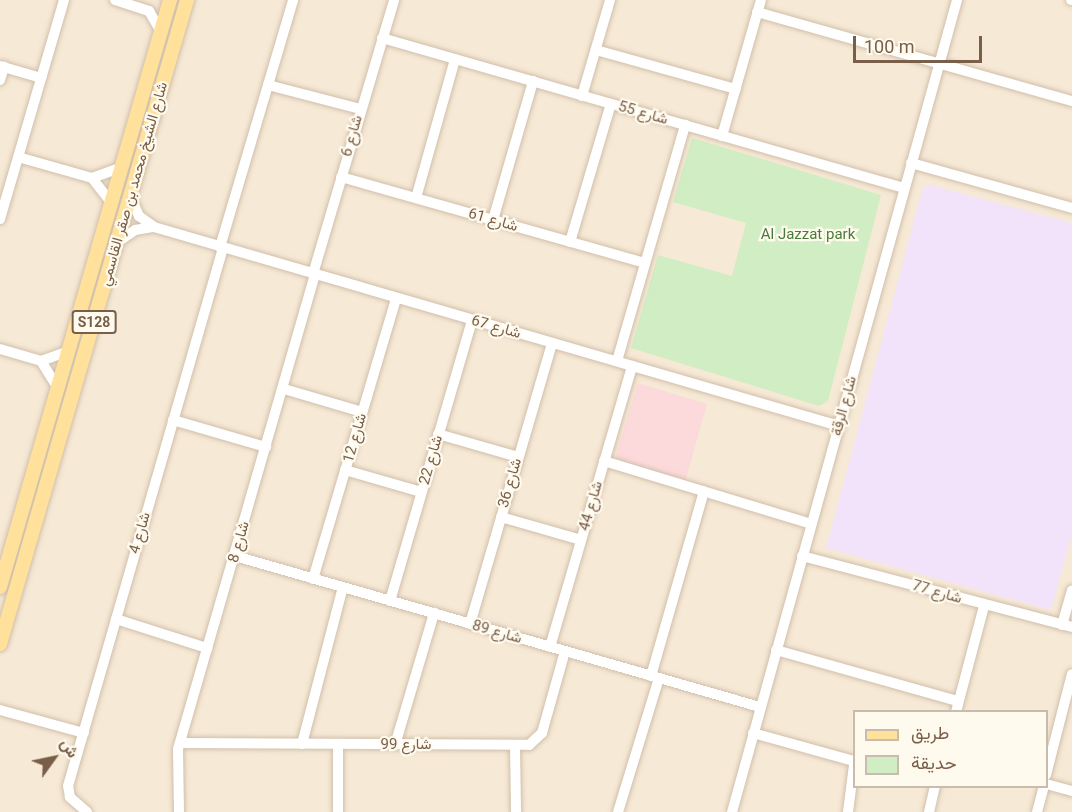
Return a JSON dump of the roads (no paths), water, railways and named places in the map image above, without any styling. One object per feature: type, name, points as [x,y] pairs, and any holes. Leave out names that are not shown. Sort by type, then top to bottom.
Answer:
[{"type":"main road","name":"شارع الشيخ محمد بن صقر القاسمي","points":[[0,587],[5,554],[20,521],[169,0]]},
{"type":"main road","name":"شارع الشيخ محمد بن صقر القاسمي","points":[[0,644],[188,0]]},
{"type":"main road","points":[[20,521],[20,539],[33,535]]},
{"type":"street","points":[[0,219],[64,0]]},
{"type":"street","points":[[115,0],[145,9],[169,0]]},
{"type":"street","name":"شارع 4","points":[[87,812],[68,790],[292,0]]},
{"type":"street","name":"شارع 6","points":[[314,274],[360,109],[394,0]]},
{"type":"street","points":[[582,96],[608,0]]},
{"type":"street","points":[[722,136],[761,0]]},
{"type":"street","name":"شارع الرقة","points":[[732,812],[957,0]]},
{"type":"street","points":[[145,9],[161,32]]},
{"type":"street","points":[[757,12],[1072,101]]},
{"type":"street","name":"شارع 55","points":[[382,38],[904,188]]},
{"type":"street","points":[[596,50],[736,89]]},
{"type":"street","points":[[416,198],[455,59]]},
{"type":"street","points":[[0,80],[2,67],[41,78]]},
{"type":"street","points":[[493,220],[533,81]]},
{"type":"street","points":[[268,85],[360,109]]},
{"type":"street","points":[[570,242],[611,104]]},
{"type":"street","points":[[617,362],[685,125]]},
{"type":"street","points":[[18,157],[92,178],[123,167]]},
{"type":"street","points":[[911,163],[1072,208]]},
{"type":"street","name":"شارع 61","points":[[341,177],[645,263]]},
{"type":"street","points":[[92,178],[112,204]]},
{"type":"street","points":[[130,195],[139,216],[154,227]]},
{"type":"street","points":[[116,244],[135,230],[154,227]]},
{"type":"street","name":"شارع 67","points":[[154,227],[839,426]]},
{"type":"street","name":"شارع 8","points":[[179,812],[180,743],[284,389],[314,274]]},
{"type":"street","name":"شارع 12","points":[[313,579],[396,298]]},
{"type":"street","name":"شارع 22","points":[[390,601],[472,320]]},
{"type":"street","name":"شارع 36","points":[[470,624],[552,343]]},
{"type":"street","points":[[0,349],[41,361],[68,351]]},
{"type":"street","points":[[41,361],[58,388]]},
{"type":"street","name":"شارع 44","points":[[550,647],[632,366]]},
{"type":"street","points":[[284,389],[362,412]]},
{"type":"street","points":[[173,420],[266,447]]},
{"type":"street","points":[[438,434],[518,457]]},
{"type":"street","points":[[604,461],[811,524]]},
{"type":"street","points":[[345,470],[421,492]]},
{"type":"street","points":[[618,812],[704,491]]},
{"type":"street","points":[[501,517],[581,540]]},
{"type":"street","name":"شارع 89","points":[[235,556],[760,707]]},
{"type":"street","name":"شارع 77","points":[[802,556],[984,606],[1067,626]]},
{"type":"street","points":[[302,744],[343,587]]},
{"type":"street","points":[[1067,626],[1072,590]]},
{"type":"street","points":[[776,650],[957,706],[984,606]]},
{"type":"street","points":[[395,745],[434,614]]},
{"type":"street","points":[[116,619],[207,648]]},
{"type":"street","name":"شارع 99","points":[[180,743],[529,746],[540,737],[565,651]]},
{"type":"street","points":[[1048,772],[1068,707],[1072,674]]},
{"type":"street","points":[[0,710],[84,733]]},
{"type":"street","points":[[753,733],[853,762]]},
{"type":"street","points":[[338,745],[338,812]]},
{"type":"street","points":[[515,746],[516,812]]},
{"type":"street","points":[[848,812],[853,777]]},
{"type":"street","points":[[1048,786],[1072,791]]},
{"type":"street","points":[[929,812],[935,788]]},
{"type":"street","points":[[1037,812],[1044,788]]},
{"type":"park label","name":"Al Jazzat park","points":[[808,235]]}]
